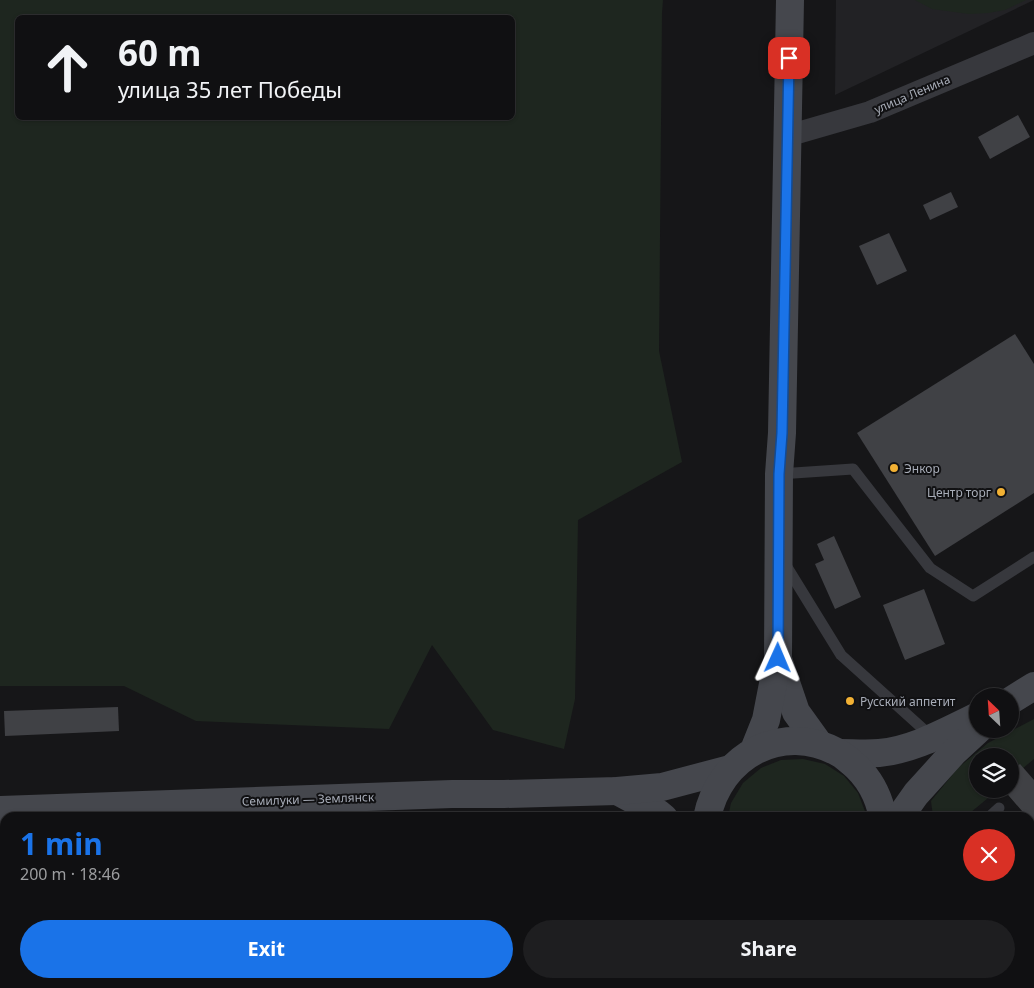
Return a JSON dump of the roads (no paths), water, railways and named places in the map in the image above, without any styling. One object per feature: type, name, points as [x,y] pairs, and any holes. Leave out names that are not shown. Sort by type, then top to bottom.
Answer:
[{"type":"main road","points":[[754,750],[766,720],[778,658],[779,474],[782,433],[790,0]]},
{"type":"main road","points":[[778,658],[796,712],[829,748],[860,769],[875,791],[881,812]]},
{"type":"main road","points":[[1019,695],[1034,686]]},
{"type":"main road","points":[[708,812],[713,793],[730,769],[754,750],[775,743],[797,741],[829,748],[879,753],[907,748],[969,720]]},
{"type":"main road","points":[[903,812],[916,794],[969,738]]},
{"type":"main road","name":"Семилуки — Землянск","points":[[0,810],[452,794],[617,791],[662,787],[730,769]]},
{"type":"main road","points":[[617,791],[656,812]]},
{"type":"street","name":"улица Ленина","points":[[787,136],[870,112],[1034,43]]},
{"type":"lane","points":[[779,474],[853,469],[930,568],[973,596],[1034,557]]},
{"type":"lane","points":[[779,554],[841,655],[932,738]]},
{"type":"lane","points":[[995,812],[999,808]]},
{"type":"place","name":"Энкор","points":[[894,468]]},
{"type":"place","name":"Центр торг","points":[[1001,492]]},
{"type":"place","name":"Русский аппетит","points":[[850,701]]}]
